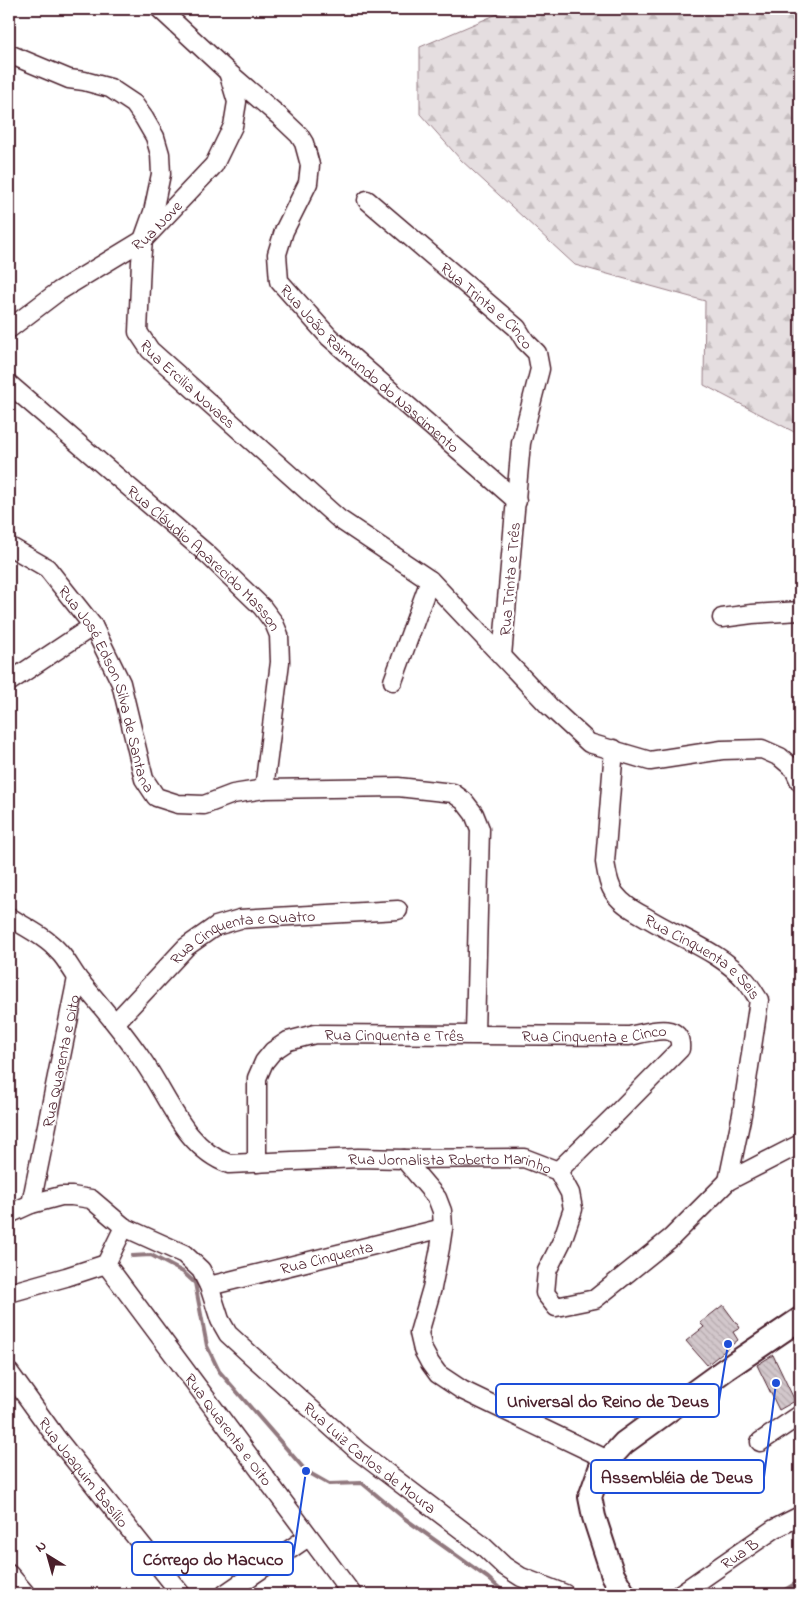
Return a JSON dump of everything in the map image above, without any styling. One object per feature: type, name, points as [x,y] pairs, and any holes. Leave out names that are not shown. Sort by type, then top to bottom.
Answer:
[{"type":"main road","points":[[624,1594],[610,1566],[594,1518],[590,1497],[600,1469],[624,1443],[726,1369],[800,1319]]},
{"type":"street","name":"Rua João Raimundo do Nascimento","points":[[160,9],[228,72],[280,116],[299,135],[308,153],[310,165],[308,183],[284,232],[277,254],[278,281],[329,337],[517,501]]},
{"type":"street","name":"Rua Ercilia Novaes","points":[[9,54],[69,79],[110,88],[134,104],[155,137],[160,154],[161,174],[153,212],[143,240],[138,332],[150,350],[340,519],[430,580],[549,706],[589,743],[650,761],[722,750],[762,750],[780,757],[794,769],[800,782]]},
{"type":"street","name":"Rua Nove","points":[[9,329],[58,291],[143,240],[214,165],[232,126],[237,102],[228,72]]},
{"type":"street","name":"Rua Trinta e Cinco","points":[[367,200],[517,328],[525,341],[537,353],[540,369],[521,444],[517,501]]},
{"type":"street","name":"Rua Cláudio Aparecido Masson","points":[[9,384],[207,554],[262,607],[274,622],[279,635],[280,662],[264,789]]},
{"type":"street","name":"Rua Trinta e Três","points":[[502,656],[517,501]]},
{"type":"street","name":"Rua José Edson Silva de Santana","points":[[9,546],[47,568],[93,626],[121,683],[144,779],[156,797],[178,804],[204,805],[233,794],[264,789],[398,787],[453,793]]},
{"type":"street","points":[[393,680],[430,580]]},
{"type":"street","points":[[722,618],[800,611]]},
{"type":"street","points":[[9,682],[93,626]]},
{"type":"street","name":"Rua Cinquenta e Seis","points":[[614,749],[604,862],[614,893],[624,904],[724,962],[746,981],[759,1000],[742,1114],[728,1181]]},
{"type":"street","name":"Rua Cinquenta e Três","points":[[257,1163],[257,1078],[264,1062],[273,1051],[288,1040],[315,1034],[475,1034],[480,829],[474,814],[464,801],[453,793]]},
{"type":"street","name":"Rua Cinquenta e Quatro","points":[[116,1022],[186,946],[216,926],[240,919],[398,910]]},
{"type":"street","name":"Rua Jornalista Roberto Marinho","points":[[9,917],[59,951],[77,978],[116,1022],[146,1064],[184,1128],[203,1151],[216,1160],[229,1164],[358,1158],[524,1158],[558,1170],[570,1193],[573,1209],[562,1241],[547,1271],[545,1293],[556,1307],[595,1299],[671,1238],[728,1181],[800,1144]]},
{"type":"street","name":"Rua Quarenta e Oito","points":[[31,1204],[77,978]]},
{"type":"street","name":"Rua Cinquenta e Cinco","points":[[475,1034],[629,1036],[664,1029],[669,1030],[678,1037],[680,1048],[617,1114],[558,1170]]},
{"type":"street","points":[[404,1159],[437,1198],[442,1211],[443,1228],[432,1288],[419,1332],[423,1350],[430,1363],[438,1374],[462,1390],[608,1460]]},
{"type":"street","name":"Rua Luiz Carlos de Moura","points":[[9,1214],[31,1204],[72,1196],[91,1199],[124,1227],[184,1254],[201,1270],[210,1286],[220,1320],[228,1334],[358,1451],[483,1546],[504,1566],[521,1577],[565,1594]]},
{"type":"street","points":[[9,1293],[66,1278],[106,1264],[124,1227]]},
{"type":"street","name":"Rua Cinquenta","points":[[210,1286],[443,1228]]},
{"type":"street","name":"Rua Quarenta e Oito","points":[[106,1264],[352,1594]]},
{"type":"street","name":"Rua Joaquim Basílio","points":[[9,1372],[55,1436],[180,1594]]},
{"type":"street","points":[[760,1442],[800,1415]]},
{"type":"street","name":"Rua B","points":[[680,1594],[774,1529],[800,1516]]},
{"type":"street","points":[[225,1594],[308,1537]]},
{"type":"street","points":[[9,1574],[26,1594]]},
{"type":"green space","points":[[509,9],[800,9],[800,435],[704,385],[705,301],[575,265],[461,160],[420,114],[420,47]]},
{"type":"building","points":[[723,1305],[740,1328],[733,1332],[738,1340],[707,1365],[686,1341],[704,1327],[700,1323]]},
{"type":"building","points":[[773,1355],[795,1401],[779,1410],[757,1365]]},
{"type":"waterway","points":[[132,1256],[151,1255],[183,1272],[195,1283],[207,1346],[219,1371],[306,1471],[329,1484],[362,1483],[404,1518],[488,1578],[506,1594]]},
{"type":"waterway","points":[[778,1594],[800,1581]]},
{"type":"place","name":"Universal do Reino de Deus","points":[[728,1344]]},
{"type":"place","name":"Assembléia de Deus","points":[[776,1383]]},
{"type":"place","name":"Córrego do Macuco","points":[[306,1471]]}]
